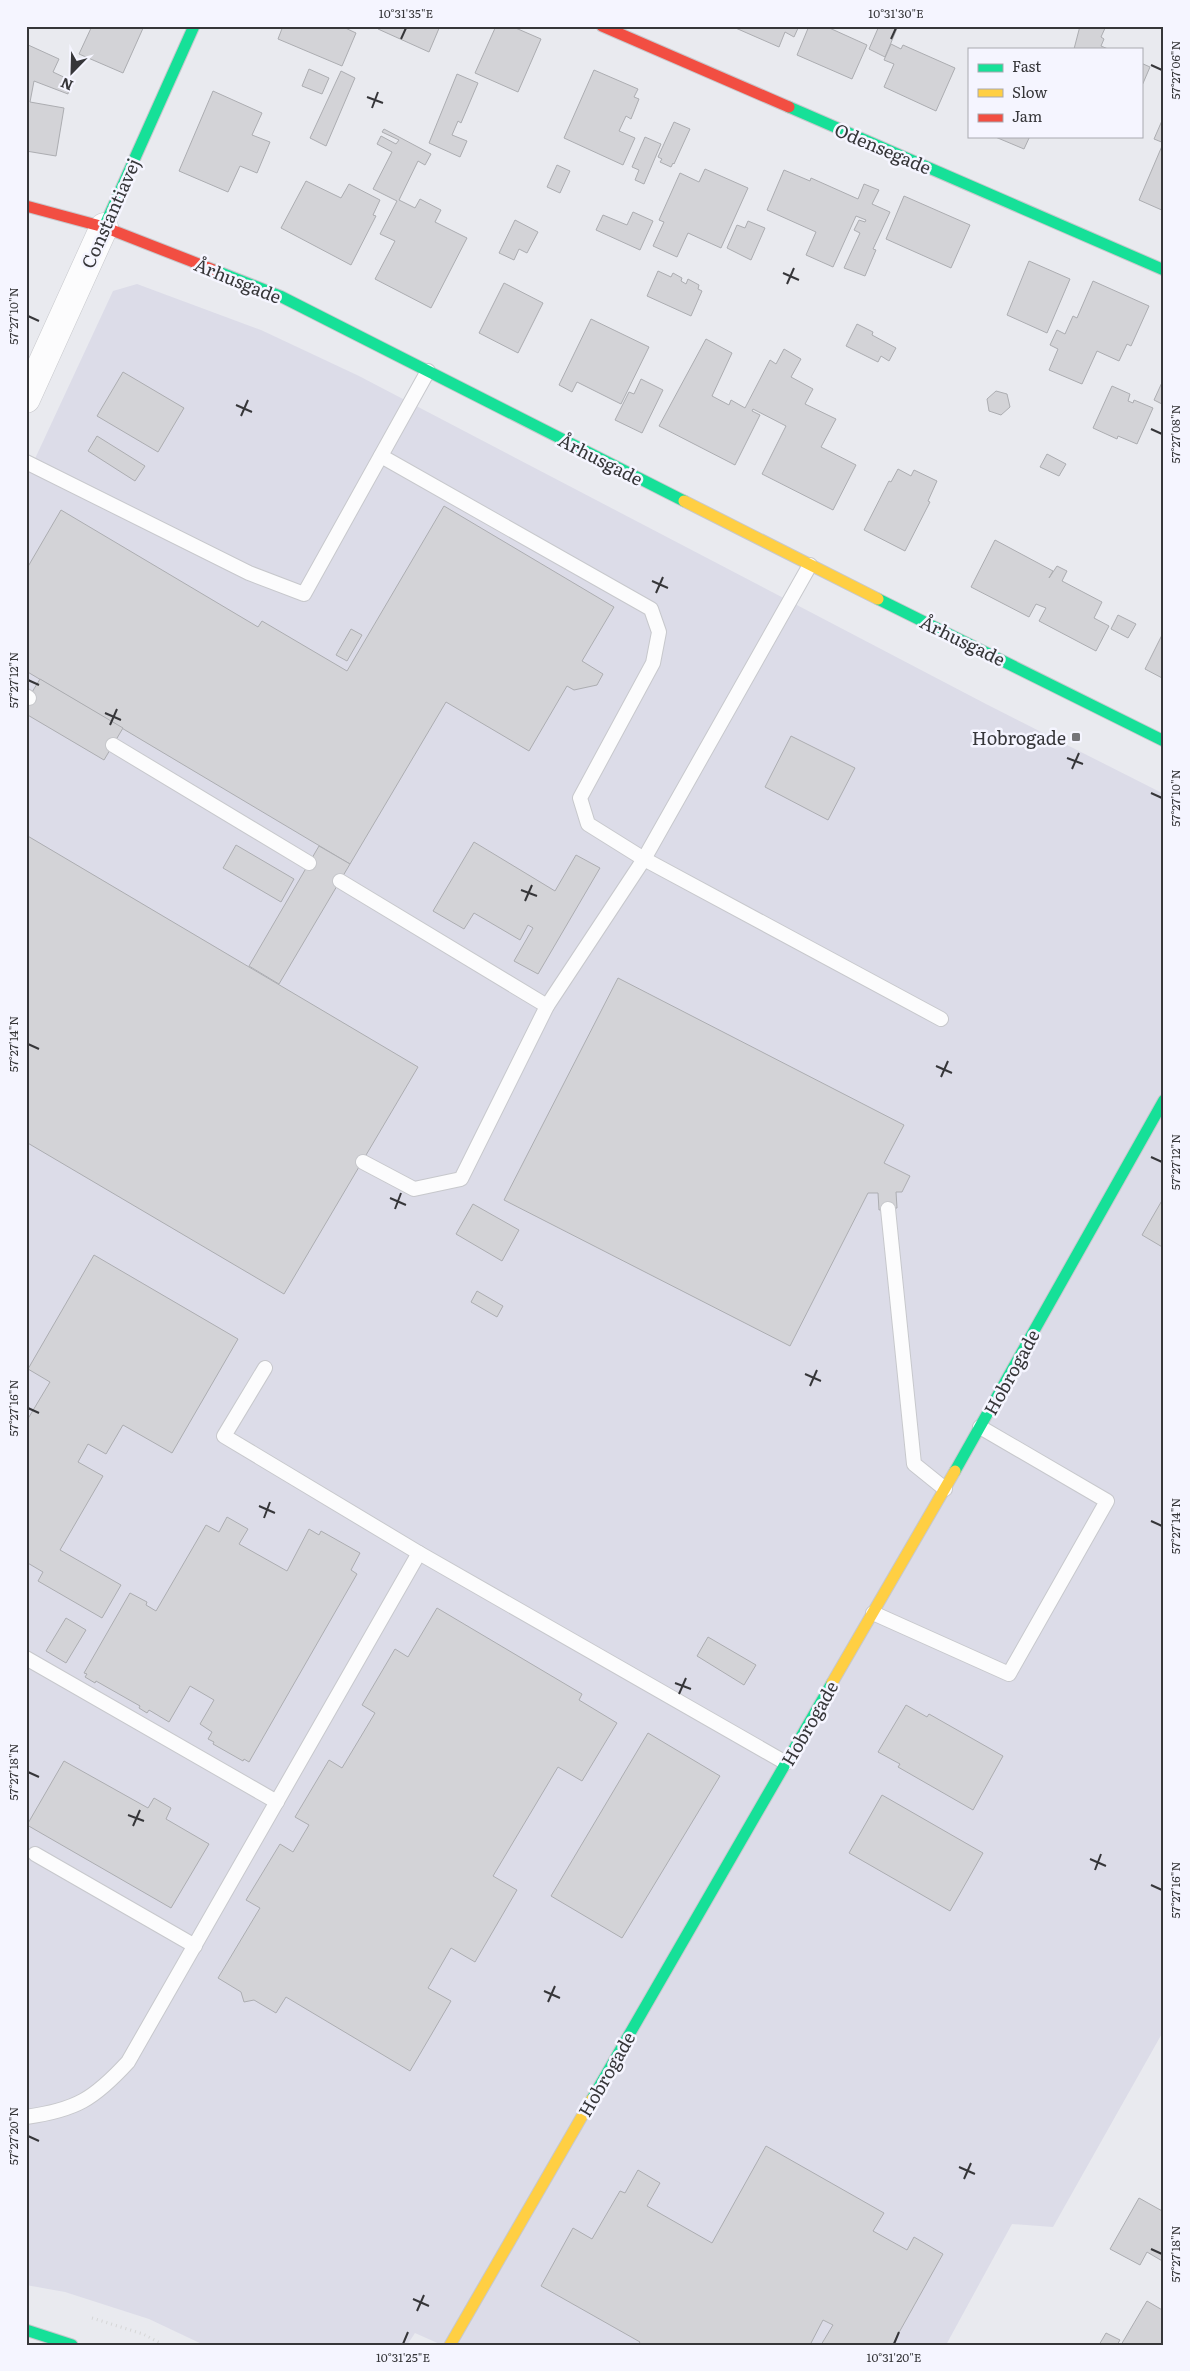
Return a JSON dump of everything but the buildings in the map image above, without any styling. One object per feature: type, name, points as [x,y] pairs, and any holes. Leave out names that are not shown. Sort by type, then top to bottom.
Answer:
[{"type":"street","name":"Constantiavej","points":[[26,399],[194,26]]},
{"type":"street","name":"Odensegade","points":[[602,26],[1164,270]]},
{"type":"street","name":"Århusgade","points":[[26,206],[104,227],[280,296],[810,565],[1164,741]]},
{"type":"street","name":"Hobrogade","points":[[450,2345],[980,1427],[1164,1100]]},
{"type":"street","points":[[26,2330],[72,2345]]},
{"type":"lane","points":[[26,462],[248,573],[304,594],[428,371]]},
{"type":"lane","points":[[381,456],[651,609],[659,632],[653,663],[580,798],[588,824],[644,859],[942,1019]]},
{"type":"lane","points":[[363,1162],[414,1189],[461,1179],[547,1006],[644,859],[810,565]]},
{"type":"lane","points":[[113,745],[309,863]]},
{"type":"lane","points":[[340,881],[547,1006]]},
{"type":"lane","points":[[888,1209],[914,1464],[945,1488]]},
{"type":"lane","points":[[265,1368],[224,1436],[419,1554],[786,1763]]},
{"type":"lane","points":[[873,1613],[1009,1674],[1107,1501],[980,1427]]},
{"type":"lane","points":[[26,2117],[57,2112],[84,2102],[106,2086],[128,2062],[419,1554]]},
{"type":"lane","points":[[26,1658],[277,1802]]},
{"type":"lane","points":[[35,1854],[195,1946]]},
{"type":"shaded area","points":[[137,284],[261,330],[359,376],[986,704],[1164,794],[1164,2030],[1053,2227],[1012,2224],[946,2345],[442,2345],[415,2333],[407,2345],[204,2345],[149,2319],[65,2292],[26,2285],[26,478],[113,291]]},
{"type":"traffic: fast","points":[[104,227],[194,26]]},
{"type":"traffic: fast","points":[[789,107],[1164,270]]},
{"type":"traffic: fast","points":[[214,270],[280,296],[684,501]]},
{"type":"traffic: fast","points":[[878,599],[1164,741]]},
{"type":"traffic: fast","points":[[955,1471],[1164,1100]]},
{"type":"traffic: fast","points":[[592,2099],[832,1683]]},
{"type":"traffic: fast","points":[[26,2330],[72,2345]]},
{"type":"traffic: slow","points":[[684,501],[878,599]]},
{"type":"traffic: slow","points":[[832,1683],[955,1471]]},
{"type":"traffic: slow","points":[[450,2345],[592,2099]]},
{"type":"traffic: jam","points":[[602,26],[789,107]]},
{"type":"traffic: jam","points":[[26,206],[104,227],[214,270]]},
{"type":"place","name":"Hobrogade","points":[[1076,737]]}]
